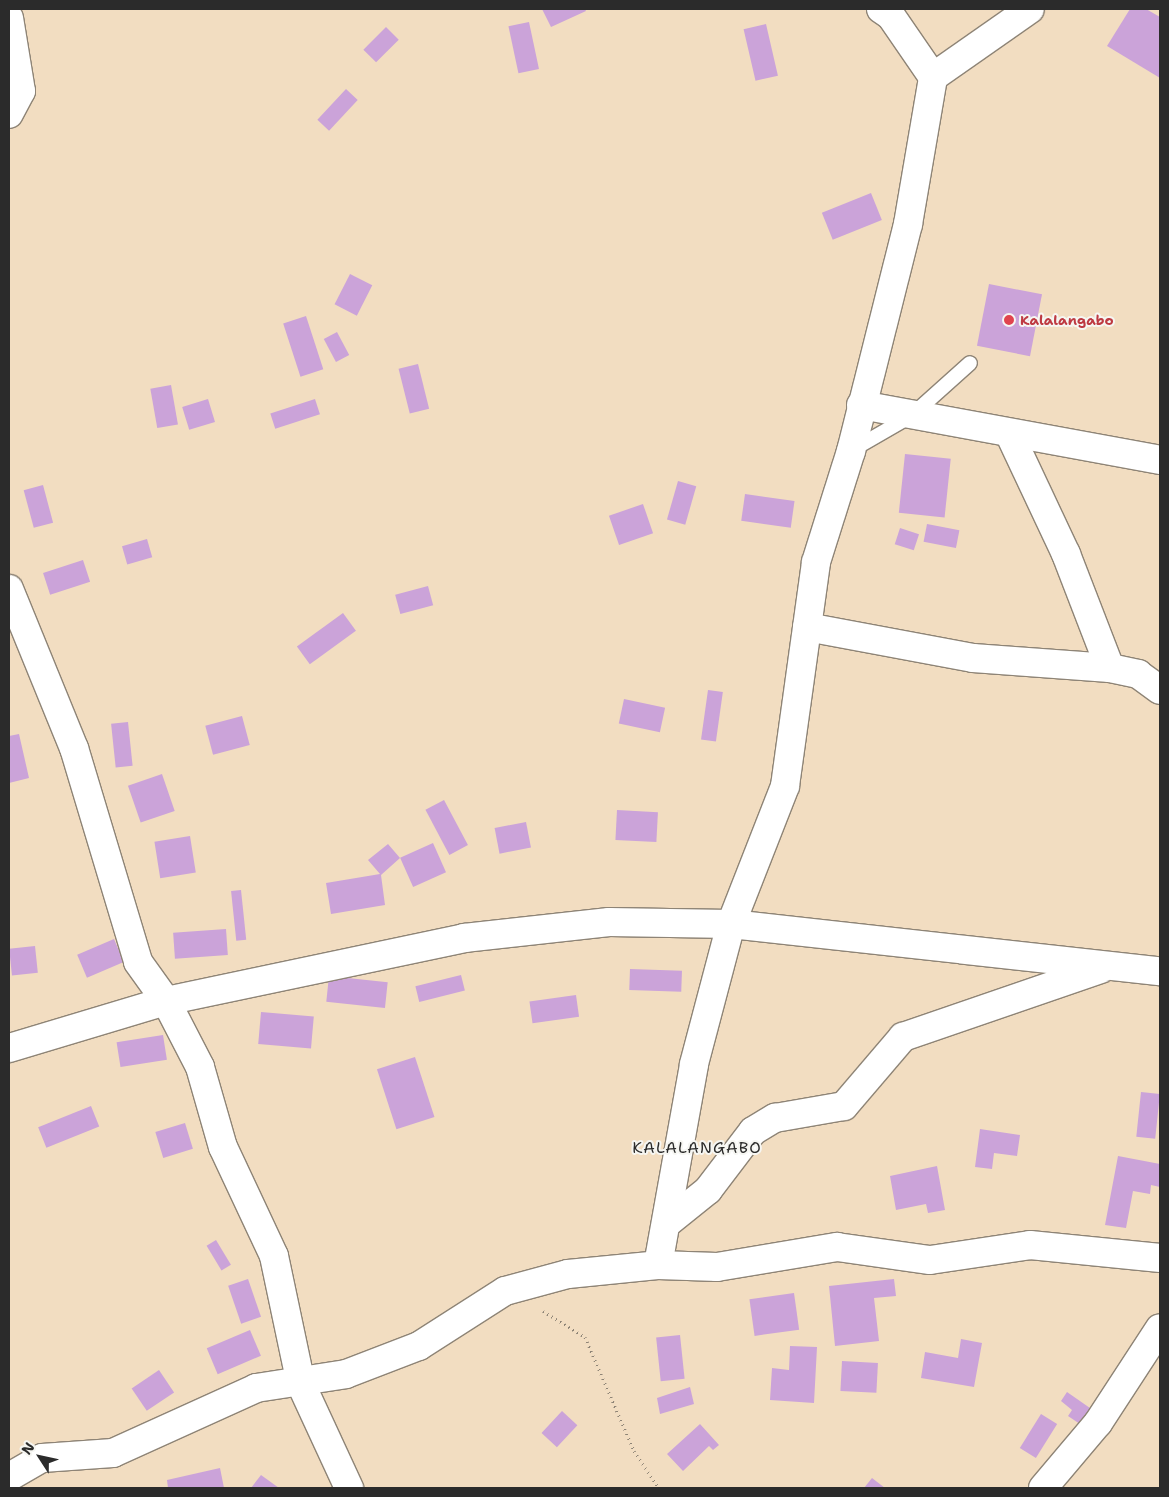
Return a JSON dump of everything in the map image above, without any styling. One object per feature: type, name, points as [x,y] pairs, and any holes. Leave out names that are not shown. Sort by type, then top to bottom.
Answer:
[{"type":"street","points":[[658,1266],[694,1064],[731,924],[785,786],[816,562],[851,451],[861,405],[908,224],[933,77],[891,16],[881,9]]},
{"type":"street","points":[[933,77],[1030,9]]},
{"type":"street","points":[[9,18],[21,91],[9,114]]},
{"type":"street","points":[[861,405],[1010,436],[1160,460]]},
{"type":"street","points":[[1010,436],[1066,554],[1110,668]]},
{"type":"street","points":[[9,589],[74,748],[138,962],[166,1001],[200,1066],[222,1147],[274,1256],[301,1384],[349,1488]]},
{"type":"street","points":[[807,627],[974,658],[1110,668],[1138,674],[1160,690]]},
{"type":"street","points":[[9,1048],[166,1001],[464,938],[609,922],[731,924],[1160,971]]},
{"type":"street","points":[[666,1223],[708,1190],[753,1131],[775,1118],[844,1106],[903,1037],[1108,966]]},
{"type":"street","points":[[9,1477],[42,1458],[113,1453],[256,1388],[301,1384],[346,1374],[419,1346],[505,1291],[568,1274],[658,1266],[716,1267],[808,1248],[837,1247],[930,1260],[1030,1245],[1160,1258]]},
{"type":"street","points":[[1043,1488],[1098,1423],[1160,1328]]},
{"type":"lane","points":[[851,451],[911,416],[970,363]]},
{"type":"path","points":[[505,1291],[585,1337],[634,1451],[659,1488]]},
{"type":"building","points":[[542,9],[585,9],[586,11],[551,27]]},
{"type":"building","points":[[1130,9],[1146,9],[1160,17],[1160,78],[1107,46]]},
{"type":"building","points":[[529,22],[539,69],[518,73],[508,26]]},
{"type":"building","points":[[766,24],[778,76],[756,81],[744,29]]},
{"type":"building","points":[[386,27],[399,40],[376,62],[363,50]]},
{"type":"building","points":[[346,89],[358,100],[329,131],[317,120]]},
{"type":"building","points":[[871,193],[882,220],[833,240],[822,213]]},
{"type":"building","points":[[350,274],[372,285],[357,316],[335,304]]},
{"type":"building","name":"Kalalangabo","points":[[989,284],[1042,294],[1030,356],[977,346]]},
{"type":"building","points":[[306,316],[323,369],[300,377],[283,323]]},
{"type":"building","points":[[337,332],[349,355],[336,362],[324,339]]},
{"type":"building","points":[[418,364],[429,409],[410,413],[399,369]]},
{"type":"building","points":[[171,385],[178,424],[157,428],[150,389]]},
{"type":"building","points":[[208,399],[215,422],[189,430],[182,407]]},
{"type":"building","points":[[315,399],[320,414],[275,429],[270,414]]},
{"type":"building","points":[[905,454],[951,459],[945,517],[899,513]]},
{"type":"building","points":[[678,481],[696,486],[685,525],[667,519]]},
{"type":"building","points":[[43,485],[53,523],[34,528],[24,490]]},
{"type":"building","points":[[745,494],[795,501],[791,528],[741,521]]},
{"type":"building","points":[[643,504],[653,533],[619,545],[609,516]]},
{"type":"building","points":[[927,524],[959,530],[956,548],[924,542]]},
{"type":"building","points":[[900,528],[919,534],[914,550],[895,544]]},
{"type":"building","points":[[147,539],[152,557],[127,564],[122,546]]},
{"type":"building","points":[[83,560],[90,582],[50,595],[43,573]]},
{"type":"building","points":[[428,586],[433,605],[400,614],[395,595]]},
{"type":"building","points":[[343,613],[356,631],[310,664],[297,647]]},
{"type":"building","points":[[708,690],[723,692],[716,742],[701,740]]},
{"type":"building","points":[[624,699],[665,708],[660,732],[619,723]]},
{"type":"building","points":[[242,716],[250,745],[213,755],[205,726]]},
{"type":"building","points":[[128,722],[133,766],[116,768],[111,724]]},
{"type":"building","points":[[19,734],[29,778],[9,783],[9,736]]},
{"type":"building","points":[[162,774],[175,811],[141,823],[128,786]]},
{"type":"building","points":[[444,800],[468,845],[449,855],[425,810]]},
{"type":"building","points":[[617,810],[658,812],[656,842],[615,840]]},
{"type":"building","points":[[526,822],[531,848],[500,854],[495,828]]},
{"type":"building","points":[[190,836],[196,873],[160,878],[154,842]]},
{"type":"building","points":[[433,843],[446,872],[413,887],[400,858]]},
{"type":"building","points":[[388,844],[400,858],[381,875],[385,905],[331,914],[326,883],[380,874],[368,860]]},
{"type":"building","points":[[241,890],[246,940],[236,941],[231,891]]},
{"type":"building","points":[[226,929],[228,955],[175,959],[173,933]]},
{"type":"building","points":[[114,939],[124,962],[87,978],[77,955]]},
{"type":"building","points":[[35,946],[38,973],[12,976],[9,949]]},
{"type":"building","points":[[630,969],[682,971],[681,992],[629,990]]},
{"type":"building","points":[[461,975],[465,991],[419,1002],[415,986]]},
{"type":"building","points":[[329,976],[388,982],[385,1008],[326,1002]]},
{"type":"building","points":[[576,995],[579,1017],[533,1023],[529,1002]]},
{"type":"building","points":[[261,1012],[314,1017],[311,1048],[258,1044]]},
{"type":"building","points":[[163,1035],[167,1060],[120,1067],[117,1042]]},
{"type":"building","points":[[415,1057],[434,1117],[396,1129],[377,1069]]},
{"type":"building","points":[[1141,1092],[1160,1094],[1155,1139],[1136,1137]]},
{"type":"building","points":[[91,1106],[99,1126],[46,1148],[38,1127]]},
{"type":"building","points":[[185,1123],[193,1149],[163,1158],[155,1132]]},
{"type":"building","points":[[980,1129],[1020,1135],[1017,1156],[994,1153],[992,1169],[975,1167]]},
{"type":"building","points":[[1118,1156],[1160,1164],[1160,1187],[1151,1185],[1150,1194],[1133,1191],[1126,1228],[1105,1225]]},
{"type":"building","points":[[937,1166],[945,1210],[928,1213],[926,1204],[896,1210],[890,1176]]},
{"type":"building","points":[[216,1240],[231,1265],[222,1271],[207,1246]]},
{"type":"building","points":[[248,1279],[261,1317],[241,1324],[228,1286]]},
{"type":"building","points":[[894,1279],[896,1296],[874,1298],[879,1341],[835,1346],[829,1286]]},
{"type":"building","points":[[794,1293],[799,1330],[755,1336],[749,1299]]},
{"type":"building","points":[[250,1330],[261,1356],[218,1374],[207,1348]]},
{"type":"building","points":[[680,1335],[685,1379],[661,1381],[656,1338]]},
{"type":"building","points":[[961,1339],[982,1343],[974,1387],[921,1378],[925,1352],[958,1358]]},
{"type":"building","points":[[790,1346],[817,1347],[814,1403],[770,1400],[772,1368],[789,1370]]},
{"type":"building","points":[[842,1361],[878,1363],[876,1393],[840,1391]]},
{"type":"building","points":[[159,1370],[174,1392],[147,1411],[132,1388]]},
{"type":"building","points":[[690,1387],[694,1404],[660,1414],[657,1398]]},
{"type":"building","points":[[1067,1392],[1100,1415],[1089,1430],[1068,1416],[1072,1410],[1061,1401]]},
{"type":"building","points":[[562,1411],[577,1425],[557,1447],[542,1433]]},
{"type":"building","points":[[1041,1414],[1057,1424],[1036,1458],[1020,1448]]},
{"type":"building","points":[[700,1424],[719,1445],[713,1450],[709,1446],[683,1471],[667,1454]]},
{"type":"building","points":[[220,1468],[224,1488],[168,1488],[167,1480]]},
{"type":"building","points":[[261,1475],[279,1488],[251,1488]]},
{"type":"building","points":[[872,1478],[885,1488],[864,1488]]},
{"type":"place","name":"Kalalangabo","points":[[1009,320]]},
{"type":"district","name":"KALALANGABO","points":[[697,1148]]}]
